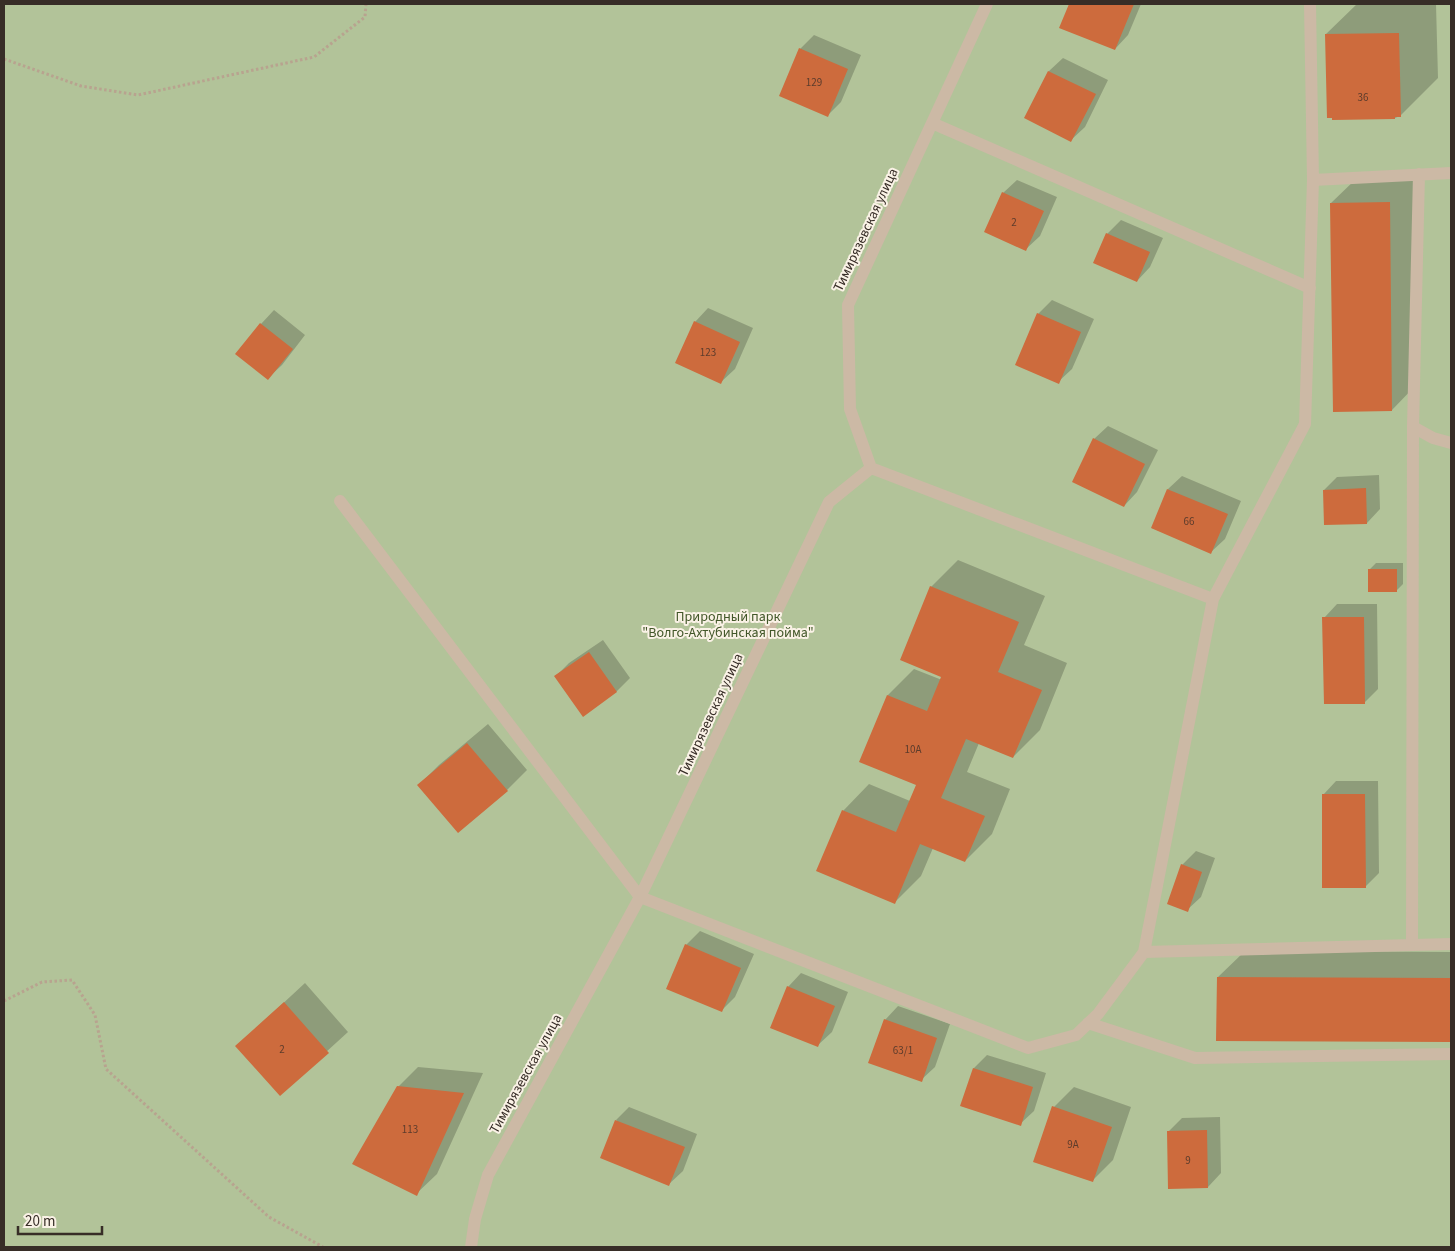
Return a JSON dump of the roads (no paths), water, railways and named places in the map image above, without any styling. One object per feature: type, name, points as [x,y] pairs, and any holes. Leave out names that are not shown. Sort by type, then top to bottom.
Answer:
[{"type":"street","name":"Тимирязевская улица","points":[[470,1247],[475,1219],[488,1175],[640,897],[829,502],[871,468],[850,409],[848,305],[987,4]]},
{"type":"street","points":[[340,501],[640,897],[1028,1048],[1076,1035],[1098,1014],[1144,952],[1213,599],[1305,424],[1313,180],[1310,4]]},
{"type":"street","points":[[932,123],[1310,288]]},
{"type":"street","points":[[1313,180],[1451,173]]},
{"type":"street","points":[[1412,945],[1413,427],[1419,174]]},
{"type":"street","points":[[1413,427],[1433,438],[1451,443]]},
{"type":"street","points":[[871,468],[1213,599]]},
{"type":"street","points":[[1144,952],[1451,944]]},
{"type":"street","points":[[1088,1023],[1195,1058],[1451,1054]]},
{"type":"park label","name":"Природный парк \"Волго-Ахтубинская пойма\"","points":[[728,626]]}]
